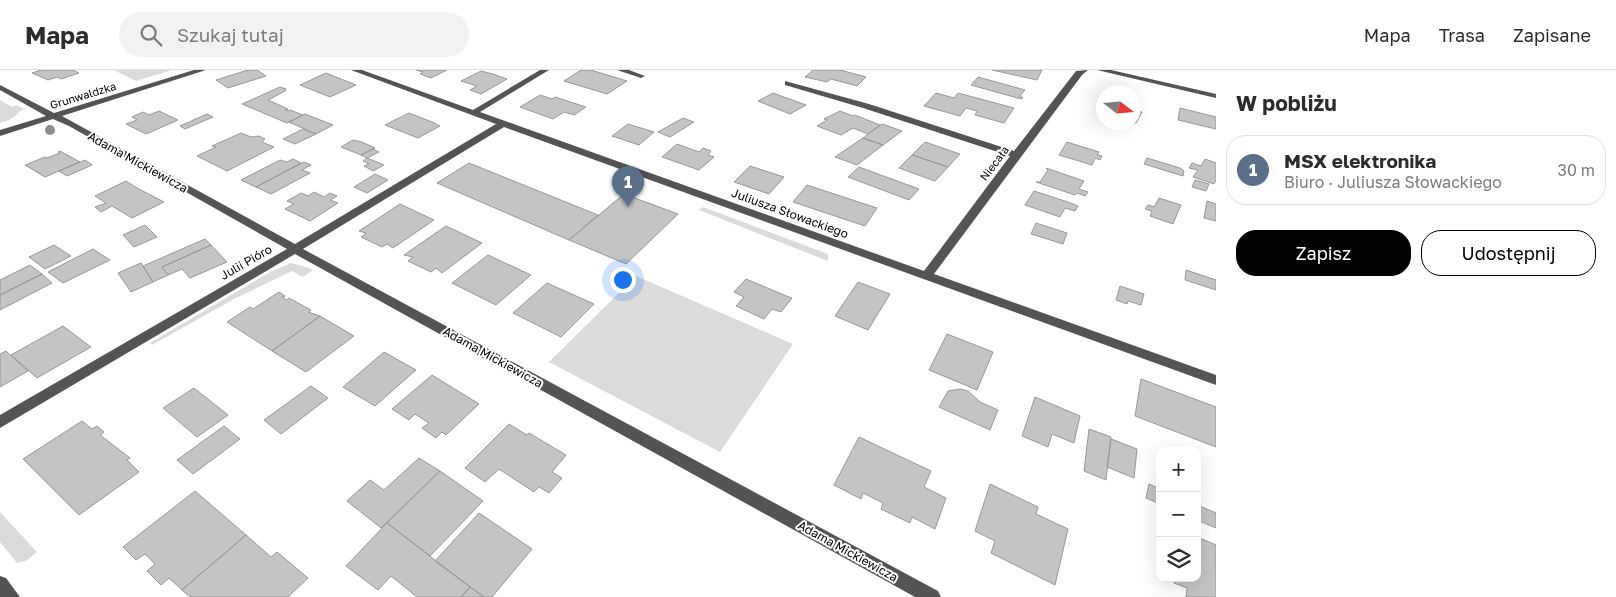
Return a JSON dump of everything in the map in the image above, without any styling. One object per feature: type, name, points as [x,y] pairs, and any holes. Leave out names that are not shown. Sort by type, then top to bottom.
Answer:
[{"type":"street","name":"Grunwaldzka","points":[[0,133],[202,70]]},
{"type":"street","name":"Juliusza Słowackiego","points":[[355,70],[1216,380]]},
{"type":"street","points":[[473,112],[545,70]]},
{"type":"street","points":[[620,70],[641,76]]},
{"type":"street","name":"Niecała","points":[[927,275],[1016,155],[1079,73],[1084,70]]},
{"type":"street","points":[[1100,70],[1216,96]]},
{"type":"street","points":[[788,83],[866,106],[1016,155]]},
{"type":"street","name":"Adama Mickiewicza","points":[[0,87],[36,108],[67,121],[295,249],[932,597]]},
{"type":"street","name":"Julii Pióro","points":[[0,422],[295,249],[504,123]]},
{"type":"street","points":[[0,584],[11,597]]},
{"type":"shaded area","points":[[114,70],[172,70],[136,81]]},
{"type":"shaded area","points":[[0,100],[12,107],[17,105],[24,109],[9,120],[0,123]]},
{"type":"shaded area","points":[[703,207],[828,254],[828,261],[699,210]]},
{"type":"shaded area","points":[[291,263],[313,270],[303,277],[292,271],[234,299],[152,345],[150,343],[270,272]]},
{"type":"shaded area","points":[[636,276],[793,344],[720,452],[549,362]]},
{"type":"shaded area","points":[[0,512],[37,552],[26,561],[17,563],[0,542]]},
{"type":"building","points":[[41,70],[73,70],[79,73],[61,79],[57,77],[48,80],[32,73]]},
{"type":"building","points":[[248,70],[257,70],[266,76],[228,88],[216,80]]},
{"type":"building","points":[[416,70],[447,70],[431,78],[420,74],[423,72]]},
{"type":"building","points":[[581,70],[591,70],[627,81],[607,94],[564,81]]},
{"type":"building","points":[[813,70],[840,70],[866,77],[857,86],[831,79],[827,82],[805,77]]},
{"type":"building","points":[[992,70],[1042,70],[1037,80]]},
{"type":"building","points":[[481,71],[507,79],[481,94],[470,90],[477,86],[461,81]]},
{"type":"building","points":[[326,73],[356,85],[330,97],[300,85]]},
{"type":"building","points":[[978,77],[1025,90],[1019,97],[1023,97],[1021,99],[971,85]]},
{"type":"building","points":[[280,87],[286,89],[285,91],[268,100],[288,109],[285,110],[303,115],[287,123],[242,104]]},
{"type":"building","points":[[773,93],[806,105],[790,114],[758,101]]},
{"type":"building","points":[[936,93],[954,98],[958,93],[1014,108],[1004,123],[975,115],[977,111],[966,108],[960,116],[924,106]]},
{"type":"building","points":[[540,95],[552,99],[555,97],[586,107],[574,115],[564,112],[553,119],[520,107]]},
{"type":"building","points":[[1180,108],[1216,117],[1216,129],[1178,120]]},
{"type":"building","points":[[159,111],[178,120],[146,134],[126,124],[137,120],[132,117],[143,112],[149,115]]},
{"type":"building","points":[[840,111],[880,125],[868,134],[853,128],[841,135],[817,126],[827,120],[824,119]]},
{"type":"building","points":[[409,113],[440,126],[418,138],[385,125]]},
{"type":"building","points":[[207,114],[213,117],[185,129],[180,126]]},
{"type":"building","points":[[305,114],[333,125],[316,134],[289,122]]},
{"type":"building","points":[[683,118],[694,122],[670,137],[658,132]]},
{"type":"building","points":[[628,124],[654,132],[639,145],[612,136]]},
{"type":"building","points":[[882,124],[902,131],[883,145],[863,138]]},
{"type":"building","points":[[303,129],[316,134],[295,144],[283,139]]},
{"type":"building","points":[[241,133],[251,137],[259,136],[265,139],[262,142],[274,147],[227,171],[197,156],[216,147],[212,146]]},
{"type":"building","points":[[863,138],[883,145],[857,165],[835,157]]},
{"type":"building","points":[[353,140],[375,148],[361,155],[341,147]]},
{"type":"building","points":[[925,142],[960,154],[948,167],[912,155]]},
{"type":"building","points":[[1067,142],[1099,152],[1097,155],[1102,156],[1100,160],[1095,158],[1092,165],[1059,155]]},
{"type":"building","points":[[677,144],[699,152],[703,148],[711,151],[708,155],[714,157],[699,170],[662,157]]},
{"type":"building","points":[[373,149],[379,152],[367,158],[361,155]]},
{"type":"building","points":[[60,151],[80,162],[45,177],[25,165],[60,153],[58,152]]},
{"type":"building","points":[[912,155],[948,167],[935,181],[899,168]]},
{"type":"building","points":[[367,158],[384,165],[373,171],[364,166],[369,164],[363,161]]},
{"type":"building","points":[[1147,158],[1180,168],[1184,171],[1183,176],[1144,164]]},
{"type":"building","points":[[293,159],[301,163],[256,187],[241,180],[280,160],[287,162]]},
{"type":"building","points":[[1205,159],[1216,163],[1216,180],[1214,184],[1193,177],[1198,170],[1189,168],[1192,163],[1201,166]]},
{"type":"building","points":[[85,160],[92,165],[67,176],[59,171]]},
{"type":"building","points":[[304,162],[311,165],[302,170],[310,173],[271,194],[256,187]]},
{"type":"building","points":[[469,163],[598,215],[569,240],[437,183]]},
{"type":"building","points":[[750,166],[784,177],[769,194],[734,182]]},
{"type":"building","points":[[859,167],[919,189],[909,200],[848,177]]},
{"type":"building","points":[[1046,168],[1084,181],[1079,189],[1088,192],[1085,196],[1077,193],[1075,195],[1036,182],[1040,182],[1048,170]]},
{"type":"building","points":[[375,174],[388,180],[367,193],[354,187]]},
{"type":"building","points":[[1195,180],[1209,184],[1206,191],[1192,187]]},
{"type":"building","points":[[126,181],[164,202],[132,218],[112,206],[101,212],[95,207],[106,203],[95,196]]},
{"type":"building","points":[[807,185],[877,208],[865,226],[793,202]]},
{"type":"building","points":[[1034,191],[1078,206],[1075,211],[1065,208],[1060,217],[1025,205]]},
{"type":"building","points":[[314,192],[324,197],[330,193],[337,196],[330,200],[338,203],[310,221],[285,209],[294,204],[287,201],[301,193],[308,196]]},
{"type":"building","points":[[624,194],[678,214],[626,264],[569,240]]},
{"type":"building","points":[[1159,198],[1181,205],[1173,224],[1150,216],[1152,211],[1145,209],[1148,205],[1154,207]]},
{"type":"building","points":[[1207,201],[1216,204],[1216,221],[1204,218]]},
{"type":"building","points":[[400,204],[434,220],[393,248],[387,244],[382,247],[361,237],[366,233],[359,231]]},
{"type":"building","points":[[1036,223],[1067,233],[1063,244],[1031,234]]},
{"type":"building","points":[[145,225],[157,237],[134,247],[123,235]]},
{"type":"building","points":[[446,226],[482,243],[442,273],[436,268],[431,272],[408,261],[413,257],[404,255]]},
{"type":"building","points":[[205,239],[211,245],[162,267],[168,275],[153,282],[143,266]]},
{"type":"building","points":[[54,245],[71,256],[45,269],[29,257]]},
{"type":"building","points":[[211,245],[227,262],[190,278],[182,269],[168,275],[162,267]]},
{"type":"building","points":[[93,249],[110,260],[63,283],[48,272]]},
{"type":"building","points":[[488,255],[531,275],[496,305],[452,283]]},
{"type":"building","points":[[141,263],[153,282],[131,292],[118,273]]},
{"type":"building","points":[[30,265],[42,274],[0,295],[0,280]]},
{"type":"building","points":[[1186,270],[1216,280],[1216,290],[1185,280]]},
{"type":"building","points":[[42,274],[52,283],[0,310],[0,295]]},
{"type":"building","points":[[746,279],[792,298],[781,312],[772,309],[764,319],[736,306],[744,297],[734,292]]},
{"type":"building","points":[[858,282],[890,294],[868,330],[835,316]]},
{"type":"building","points":[[547,283],[594,304],[561,337],[513,313]]},
{"type":"building","points":[[1120,286],[1144,294],[1141,305],[1128,301],[1127,304],[1116,300]]},
{"type":"building","points":[[279,292],[287,300],[289,298],[311,310],[308,312],[320,316],[272,351],[227,322],[250,307],[253,309]]},
{"type":"building","points":[[320,316],[354,336],[306,372],[272,351]]},
{"type":"building","points":[[63,326],[91,347],[37,378],[11,355]]},
{"type":"building","points":[[947,334],[993,352],[977,390],[929,370]]},
{"type":"building","points":[[6,351],[28,371],[0,387],[0,354]]},
{"type":"building","points":[[384,352],[416,370],[375,406],[343,387]]},
{"type":"building","points":[[432,375],[479,404],[446,435],[442,432],[436,438],[422,428],[429,423],[415,414],[409,420],[392,409]]},
{"type":"building","points":[[1141,379],[1216,407],[1216,447],[1135,416]]},
{"type":"building","points":[[311,386],[328,398],[281,434],[264,420]]},
{"type":"building","points":[[194,388],[228,415],[197,437],[163,408]]},
{"type":"building","points":[[960,389],[968,391],[980,402],[998,410],[990,430],[939,407],[948,391]]},
{"type":"building","points":[[1035,397],[1080,416],[1074,443],[1052,434],[1048,447],[1022,436]]},
{"type":"building","points":[[82,421],[92,429],[97,426],[104,432],[100,435],[130,458],[127,460],[139,472],[79,515],[23,459]]},
{"type":"building","points":[[509,424],[527,435],[529,433],[566,455],[552,472],[562,478],[549,493],[539,487],[534,492],[499,469],[485,482],[465,468]]},
{"type":"building","points":[[224,426],[240,439],[193,474],[177,460]]},
{"type":"building","points":[[1089,429],[1111,437],[1106,480],[1084,471]]},
{"type":"building","points":[[859,437],[931,471],[924,487],[946,498],[935,529],[912,517],[910,523],[881,509],[883,503],[863,493],[861,499],[834,485]]},
{"type":"building","points":[[1111,439],[1137,449],[1134,478],[1107,467]]},
{"type":"building","points":[[419,458],[440,471],[381,528],[347,501],[370,480],[384,490]]},
{"type":"building","points":[[440,471],[483,501],[430,556],[387,523]]},
{"type":"building","points":[[990,484],[1038,507],[1036,514],[1068,529],[1055,585],[991,553],[995,541],[975,531]]},
{"type":"building","points":[[1149,484],[1156,487],[1156,502],[1146,498]]},
{"type":"building","points":[[195,491],[246,535],[182,590],[169,578],[161,585],[147,571],[155,564],[145,554],[136,560],[123,547]]},
{"type":"building","points":[[1201,507],[1216,513],[1216,528],[1201,522]]},
{"type":"building","points":[[479,513],[532,549],[492,597],[484,597],[435,561]]},
{"type":"building","points":[[387,523],[470,587],[461,597],[417,597],[391,576],[378,590],[346,566]]},
{"type":"building","points":[[246,535],[271,557],[277,552],[308,578],[288,597],[190,597],[182,590]]},
{"type":"building","points":[[1201,539],[1216,545],[1216,597],[1186,597],[1187,588],[1174,583],[1201,582]]},
{"type":"building","points":[[470,587],[484,597],[461,597]]},
{"type":"place","name":"MSX elektronika","points":[[628,207]]}]
